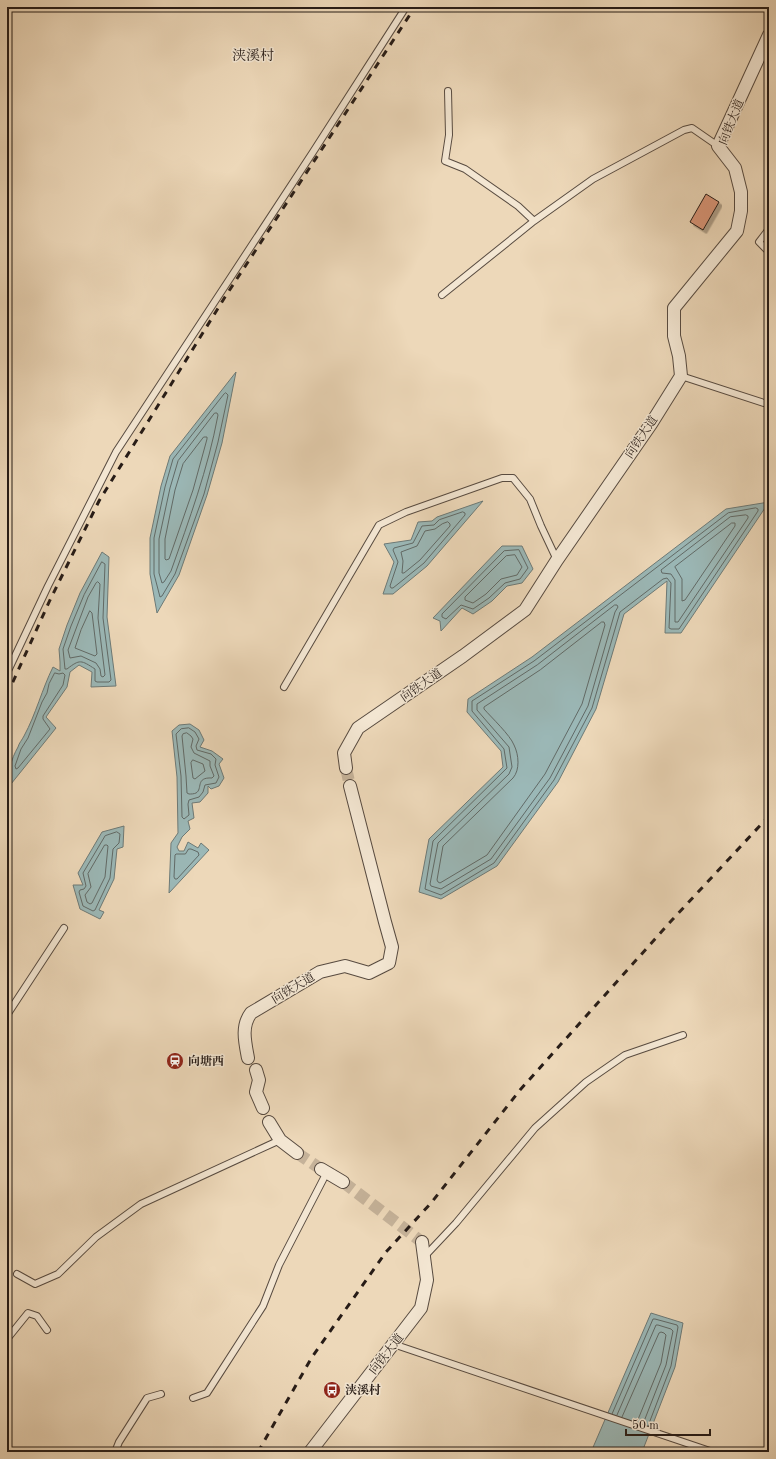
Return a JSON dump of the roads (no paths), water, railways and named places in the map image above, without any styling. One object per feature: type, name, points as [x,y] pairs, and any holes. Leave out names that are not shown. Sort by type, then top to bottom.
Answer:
[{"type":"street","name":"向铁大道","points":[[346,768],[344,753],[358,728],[463,656],[525,610],[557,560],[651,424],[681,376],[679,356],[674,336],[674,308],[737,231],[741,211],[741,192],[735,168],[718,146],[769,35]]},
{"type":"street","name":"向铁大道","points":[[248,1058],[244,1035],[246,1020],[251,1013],[320,972],[345,966],[369,973],[390,963],[392,946],[350,786]]},
{"type":"street","points":[[256,1070],[259,1080],[256,1092],[263,1108]]},
{"type":"street","points":[[269,1122],[280,1140],[297,1154]]},
{"type":"street","points":[[324,1170],[343,1182]]},
{"type":"street","name":"向铁大道","points":[[310,1452],[421,1308],[427,1280],[422,1242]]},
{"type":"lane","points":[[7,673],[48,586],[116,452],[313,152],[406,7]]},
{"type":"lane","points":[[448,92],[449,135],[445,161],[471,173],[518,206],[534,221]]},
{"type":"lane","points":[[442,295],[534,221],[593,179],[684,130],[692,128],[718,146]]},
{"type":"lane","points":[[769,229],[759,242],[769,252]]},
{"type":"lane","points":[[681,376],[768,404]]},
{"type":"lane","points":[[284,687],[379,525],[406,512],[502,478],[513,478],[530,499],[557,560]]},
{"type":"lane","points":[[7,1016],[64,928]]},
{"type":"lane","points":[[423,1258],[456,1222],[535,1128],[586,1082],[625,1055],[683,1035]]},
{"type":"lane","points":[[17,1274],[35,1284],[58,1274],[96,1237],[141,1204],[280,1140]]},
{"type":"lane","points":[[193,1398],[207,1392],[263,1306],[279,1265],[324,1170]]},
{"type":"lane","points":[[7,1339],[28,1313],[37,1316],[47,1330]]},
{"type":"lane","points":[[393,1344],[713,1452]]},
{"type":"lane","points":[[115,1452],[118,1442],[147,1398],[161,1394]]},
{"type":"water","points":[[236,372],[222,443],[207,495],[179,575],[157,613],[150,574],[150,538],[161,486],[170,456]]},
{"type":"water","points":[[483,501],[427,566],[393,594],[383,594],[394,562],[384,544],[411,540],[418,522],[432,521],[437,517]]},
{"type":"water","points":[[769,502],[681,633],[665,633],[667,581],[624,614],[596,709],[558,782],[497,866],[441,899],[419,892],[429,839],[503,767],[501,751],[467,712],[468,699],[532,657],[726,509]]},
{"type":"water","points":[[502,546],[522,546],[533,569],[522,583],[507,586],[492,601],[473,614],[462,608],[441,631],[440,621],[433,618]]},
{"type":"water","points":[[102,552],[109,557],[107,617],[116,686],[91,687],[92,672],[79,665],[70,672],[67,687],[46,717],[56,728],[7,789],[13,757],[32,719],[53,667],[60,671],[59,649],[67,625],[80,593]]},
{"type":"water","points":[[190,724],[199,730],[204,740],[200,747],[212,751],[223,759],[219,764],[224,778],[219,786],[211,789],[208,786],[208,793],[200,802],[192,803],[194,818],[188,821],[190,829],[182,837],[177,847],[179,851],[184,851],[188,842],[198,848],[201,843],[209,850],[169,893],[171,843],[178,833],[177,777],[172,731],[179,725]]},
{"type":"water","points":[[124,826],[123,847],[117,849],[114,879],[99,910],[104,912],[100,919],[80,909],[73,885],[83,885],[78,873],[102,832]]},
{"type":"water","points":[[651,1313],[683,1323],[675,1367],[642,1452],[591,1452]]},
{"type":"tunnel","points":[[346,768],[350,786]]},
{"type":"tunnel","points":[[297,1153],[321,1169]]},
{"type":"tunnel","points":[[343,1182],[422,1242]]},
{"type":"railway","points":[[7,695],[50,600],[99,501],[225,297],[415,7]]},
{"type":"railway","points":[[258,1452],[312,1357],[386,1252],[431,1203],[520,1090],[672,920],[769,816]]},
{"type":"place","name":"向塘西","points":[[175,1061]]},
{"type":"place","name":"浃溪村","points":[[332,1390]]},
{"type":"district","name":"浃溪村","points":[[253,55]]}]
